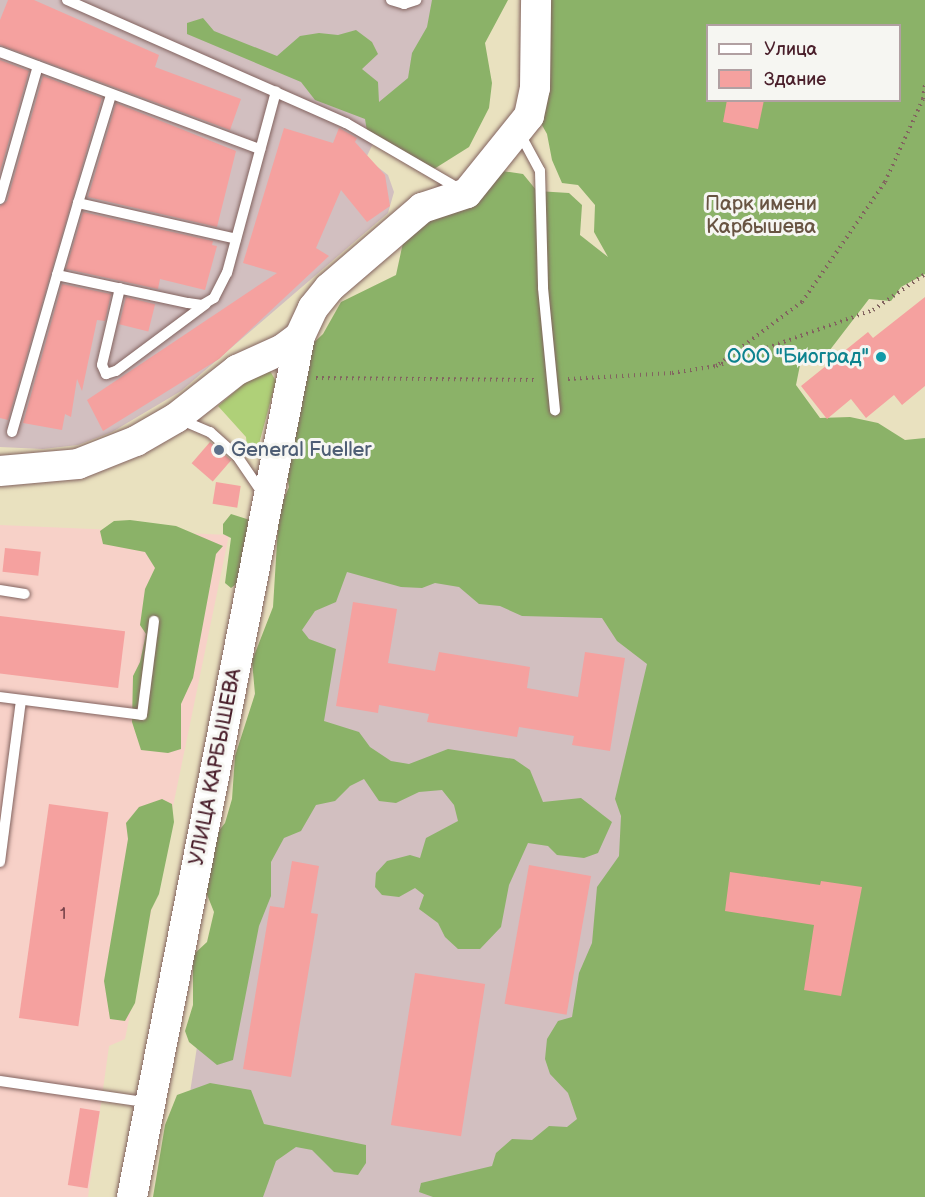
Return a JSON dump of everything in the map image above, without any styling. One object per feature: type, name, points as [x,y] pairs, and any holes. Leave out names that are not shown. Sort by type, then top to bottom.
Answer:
[{"type":"street","points":[[467,193],[519,132],[529,116],[535,88],[536,0]]},
{"type":"street","name":"УЛИЦА КАРБЫШЕВА","points":[[132,1197],[300,336],[313,308],[329,288],[422,208],[467,193]]},
{"type":"street","points":[[0,471],[78,464],[136,441],[176,418],[237,370],[282,349],[300,336]]},
{"type":"lane","points":[[67,0],[346,123],[467,193]]},
{"type":"lane","points":[[391,0],[404,4],[416,0]]},
{"type":"lane","points":[[0,52],[260,149]]},
{"type":"lane","points":[[0,199],[38,66]]},
{"type":"lane","points":[[120,288],[102,365],[106,374],[116,371],[214,298],[221,288],[276,92]]},
{"type":"lane","points":[[12,432],[111,95]]},
{"type":"lane","points":[[519,132],[540,171],[543,288],[555,410]]},
{"type":"lane","points":[[78,203],[236,239]]},
{"type":"lane","points":[[57,275],[188,303],[202,305],[214,298]]},
{"type":"lane","points":[[176,418],[210,432],[237,456],[268,500]]},
{"type":"lane","points":[[0,590],[25,594]]},
{"type":"lane","points":[[0,697],[142,715],[154,621]]},
{"type":"lane","points":[[0,862],[21,700]]},
{"type":"lane","points":[[0,1081],[150,1103]]},
{"type":"path","points":[[716,366],[802,302],[885,182],[923,99],[925,84]]},
{"type":"path","points":[[291,377],[552,380],[672,373],[716,366],[873,310],[925,274]]},
{"type":"shaded area","points":[[0,0],[495,0],[382,125],[366,158],[388,175],[394,192],[388,213],[181,391],[112,432],[78,445],[43,449],[0,447]]},
{"type":"shaded area","points":[[331,341],[575,378],[925,1197],[174,1197],[242,753]]},
{"type":"shaded area","points":[[0,525],[229,535],[125,1039],[109,1046],[88,1197],[0,1197]]},
{"type":"green space","points":[[432,0],[508,0],[485,43],[492,83],[489,108],[469,147],[434,169],[367,131],[365,119],[315,100],[301,82],[187,34],[187,23],[203,18],[214,31],[277,56],[300,36],[319,33],[338,35],[356,30],[372,42],[378,54],[362,69],[378,82],[379,102],[408,78],[412,53],[427,27]]},
{"type":"green space","name":"Парк имени Карбышева","points":[[543,0],[925,0],[925,274],[901,287],[891,301],[869,299],[823,359],[800,365],[796,385],[820,418],[850,417],[878,423],[905,440],[925,438],[925,1197],[433,1197],[419,1192],[421,1183],[492,1166],[496,1153],[512,1139],[532,1140],[549,1126],[567,1127],[577,1119],[568,1093],[550,1074],[545,1059],[547,1039],[558,1021],[572,1017],[579,973],[592,943],[597,887],[619,856],[621,816],[615,799],[647,664],[617,641],[602,618],[522,616],[500,606],[479,604],[459,587],[435,583],[422,588],[401,587],[347,572],[336,602],[315,611],[302,630],[309,639],[336,649],[324,721],[359,732],[370,747],[391,761],[409,764],[448,749],[514,759],[530,770],[543,802],[581,798],[612,822],[598,853],[584,858],[557,855],[548,846],[528,843],[509,885],[501,927],[480,949],[458,949],[445,937],[438,923],[419,909],[424,895],[415,888],[399,897],[382,895],[375,887],[376,873],[387,861],[410,855],[420,858],[426,838],[458,821],[454,805],[442,790],[419,792],[396,803],[379,801],[364,779],[350,786],[335,801],[316,805],[301,831],[284,838],[271,862],[271,896],[259,926],[233,1060],[217,1065],[189,1042],[185,1031],[193,1005],[193,955],[207,942],[214,912],[204,887],[207,846],[225,823],[232,799],[235,756],[255,694],[252,661],[273,607],[279,510],[289,487],[285,465],[308,348],[323,334],[341,302],[396,275],[404,238],[502,171],[523,174],[537,191],[569,193],[582,205],[580,235],[608,257],[594,232],[595,205],[578,185],[562,183],[552,160],[547,134],[538,118]]},
{"type":"green space","points":[[259,371],[270,371],[276,381],[256,455],[247,447],[246,437],[218,406]]},
{"type":"green space","points":[[231,514],[253,521],[239,582],[231,588],[225,583],[231,538],[223,534],[223,524]]},
{"type":"green space","points":[[130,520],[176,526],[223,546],[216,554],[193,678],[181,704],[181,749],[168,753],[141,750],[132,722],[133,676],[140,662],[146,634],[140,625],[145,589],[155,568],[145,552],[103,544],[100,531],[114,521]]},
{"type":"green space","points":[[162,799],[172,804],[174,822],[159,894],[151,910],[135,1003],[125,1021],[110,1019],[104,981],[128,839],[126,823],[139,807]]},
{"type":"green space","points":[[210,1083],[251,1090],[264,1124],[366,1145],[366,1163],[358,1175],[334,1172],[312,1150],[296,1147],[276,1161],[263,1197],[153,1197],[165,1125],[177,1095]]},
{"type":"building","points":[[8,0],[34,0],[159,55],[155,67],[241,99],[230,130],[0,45],[0,20]]},
{"type":"building","points":[[0,60],[29,71],[0,172]]},
{"type":"building","points":[[43,76],[102,98],[8,420],[0,418],[0,206],[7,201]]},
{"type":"building","points":[[727,102],[764,102],[758,129],[723,122]]},
{"type":"building","points":[[116,103],[236,151],[217,227],[88,197]]},
{"type":"building","points":[[284,128],[333,143],[339,128],[357,138],[355,142],[385,175],[390,206],[367,222],[341,190],[316,248],[329,256],[219,359],[103,431],[87,400],[277,273],[243,263]]},
{"type":"building","points":[[83,212],[213,241],[212,245],[217,246],[205,290],[160,279],[158,289],[66,269]]},
{"type":"building","points":[[62,284],[111,294],[105,321],[97,320],[82,391],[77,379],[71,417],[65,414],[62,430],[23,423]]},
{"type":"building","points":[[126,297],[155,304],[148,331],[119,324]]},
{"type":"building","name":"ООО \"Биоград\"","points":[[925,297],[925,386],[902,405],[894,395],[866,418],[851,399],[827,419],[801,386],[868,332],[873,338]]},
{"type":"building","points":[[210,442],[231,460],[213,482],[192,463]]},
{"type":"building","points":[[216,482],[241,486],[237,508],[213,504]]},
{"type":"building","points":[[5,548],[41,552],[38,576],[2,572]]},
{"type":"building","points":[[353,602],[397,609],[388,663],[435,671],[439,652],[530,667],[527,688],[578,697],[585,652],[625,658],[610,751],[572,745],[574,736],[519,727],[517,737],[427,722],[429,714],[379,705],[378,713],[336,706]]},
{"type":"building","points":[[0,616],[125,631],[118,688],[0,673]]},
{"type":"building","points":[[49,804],[108,812],[78,1026],[19,1018]]},
{"type":"building","points":[[292,861],[319,866],[311,913],[318,914],[291,1077],[243,1069],[270,906],[284,908]]},
{"type":"building","points":[[529,865],[591,876],[567,1015],[505,1004]]},
{"type":"building","points":[[730,872],[820,885],[821,881],[862,887],[841,996],[804,990],[814,925],[725,911]]},
{"type":"building","points":[[415,973],[485,984],[461,1136],[391,1125]]},
{"type":"building","points":[[80,1108],[100,1111],[88,1188],[68,1185]]},
{"type":"place","name":"ООО \"Биоград\"","points":[[881,357]]},
{"type":"place","name":"General Fueller","points":[[219,450]]}]
